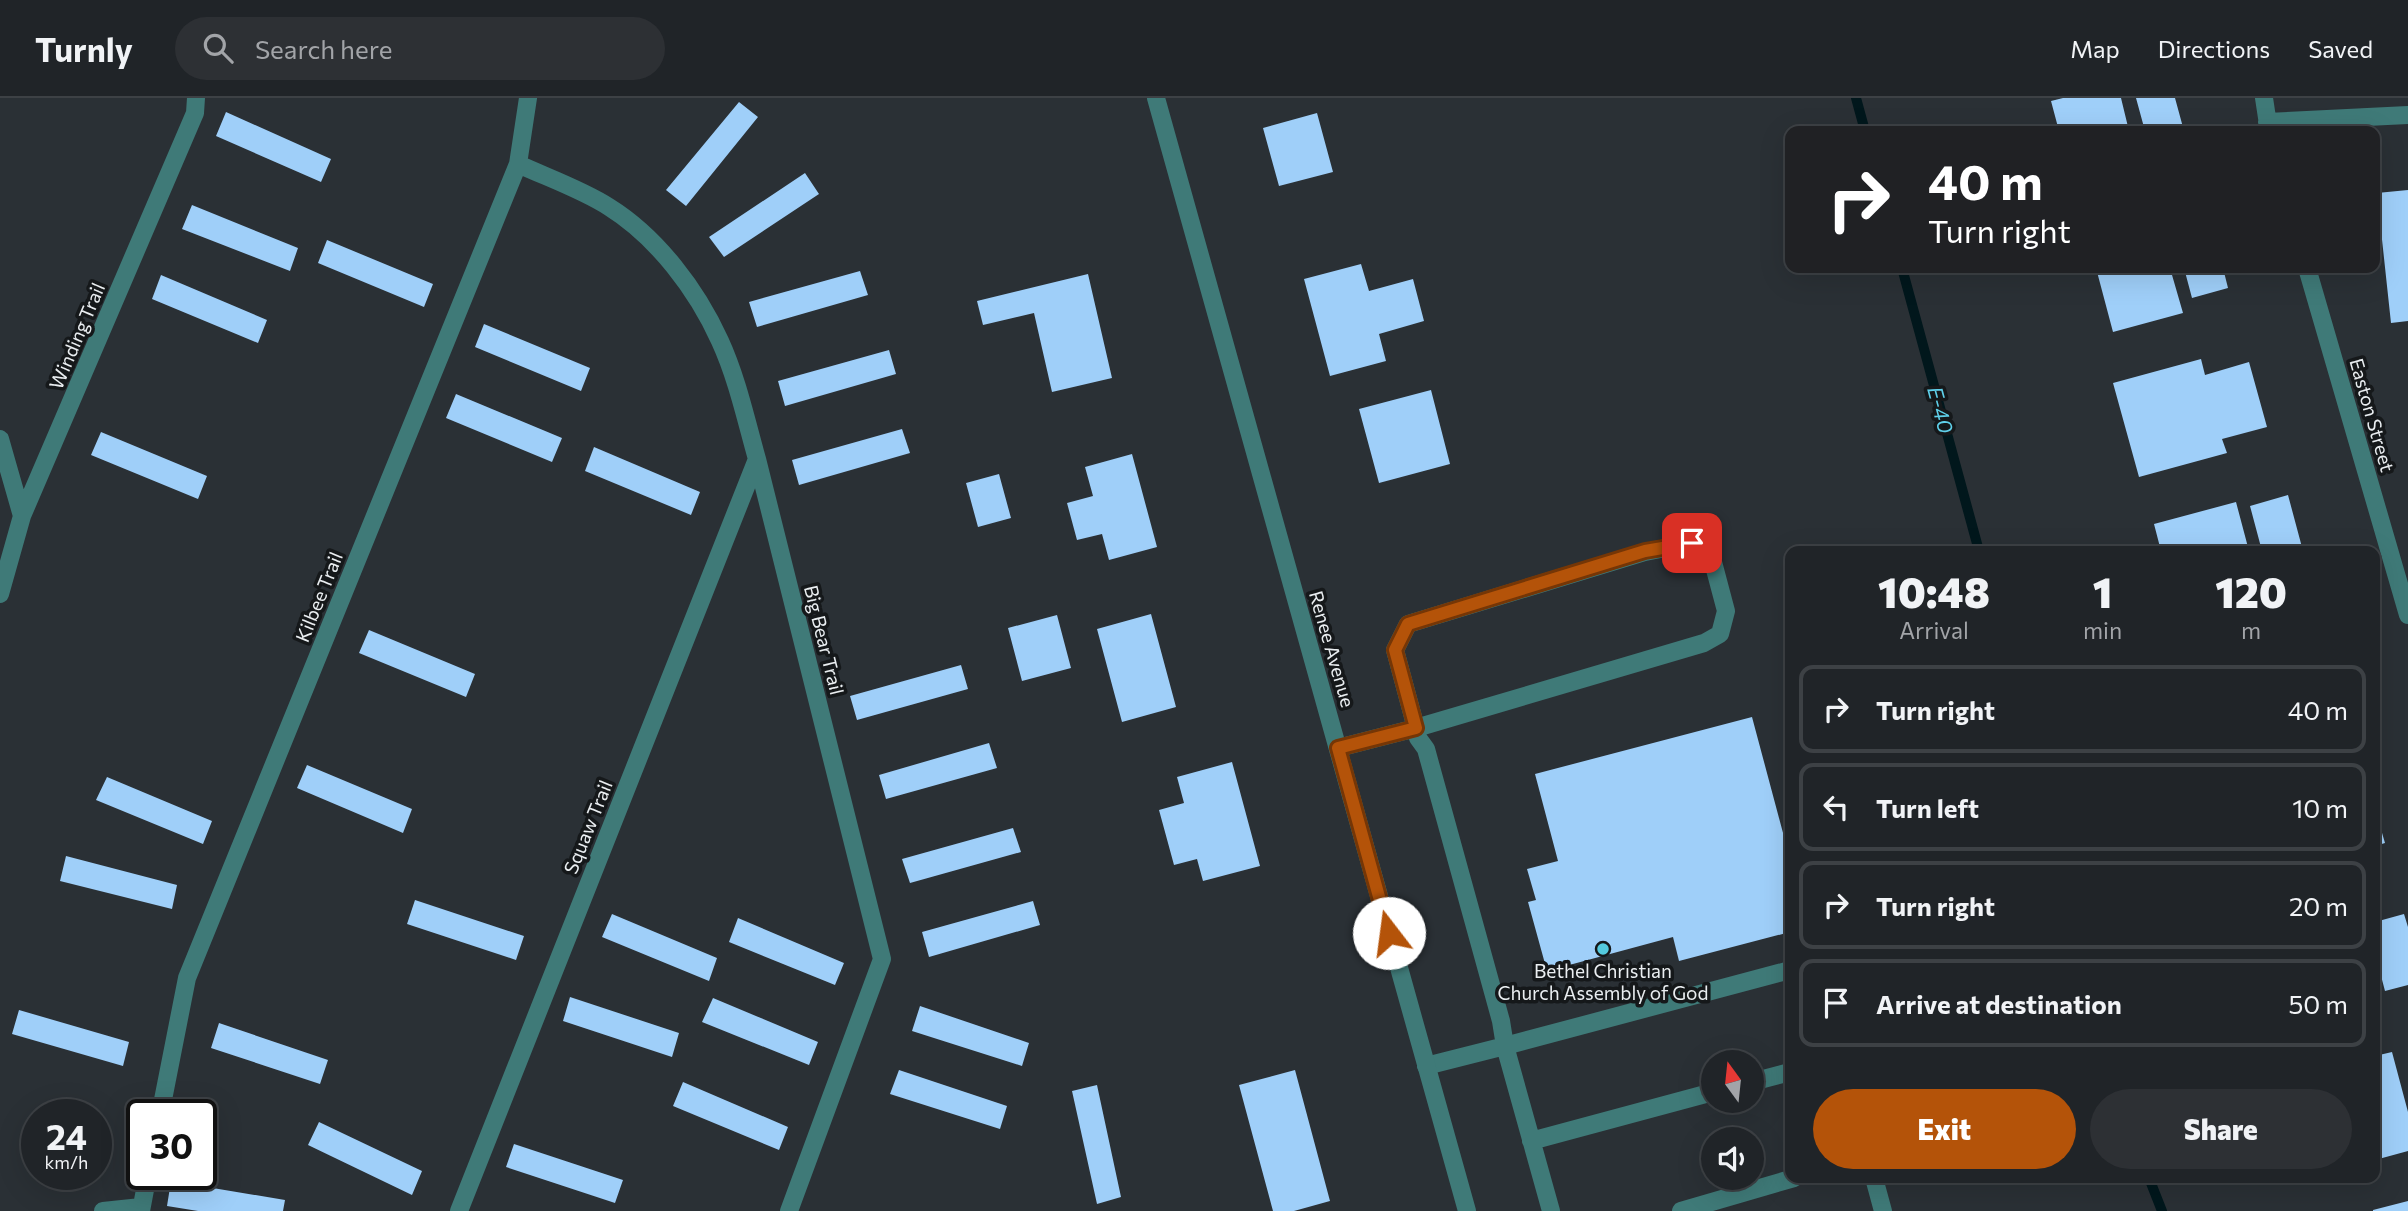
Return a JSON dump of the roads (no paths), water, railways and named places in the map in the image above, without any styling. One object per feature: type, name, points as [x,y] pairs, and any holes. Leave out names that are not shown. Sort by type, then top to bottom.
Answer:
[{"type":"street","name":"Winding Trail","points":[[0,593],[22,516],[195,113],[196,98]]},
{"type":"street","name":"Kilbee Trail","points":[[163,1099],[187,978],[517,164],[528,98]]},
{"type":"street","name":"Renee Avenue","points":[[1156,98],[1467,1211]]},
{"type":"street","points":[[2264,98],[2268,126],[2408,115]]},
{"type":"street","name":"Big Bear Trail","points":[[517,164],[609,207],[651,241],[673,267],[697,298],[721,342],[757,458],[882,959],[789,1211]]},
{"type":"street","name":"Easton Street","points":[[2308,273],[2408,615]]},
{"type":"street","points":[[0,439],[22,516]]},
{"type":"street","name":"Squaw Trail","points":[[459,1211],[757,458]]},
{"type":"street","points":[[1338,748],[1416,728],[1704,643],[1720,634],[1726,611],[1713,562],[1692,543],[1645,551],[1408,624],[1395,650],[1416,728],[1419,738],[1426,749],[1550,1211]]},
{"type":"street","points":[[1426,1066],[1785,971]]},
{"type":"street","points":[[1764,1079],[1785,1073]]},
{"type":"street","points":[[1531,1141],[1701,1095]]},
{"type":"street","points":[[1681,1211],[1785,1181]]},
{"type":"street","points":[[1875,1183],[1883,1211]]},
{"type":"street","points":[[103,1211],[141,1209],[145,1190]]},
{"type":"waterway","name":"E-40","points":[[1856,98],[1864,126]]},
{"type":"waterway","name":"E-40","points":[[1903,273],[1978,546]]},
{"type":"waterway","name":"E-40","points":[[2151,1183],[2162,1211]]},
{"type":"place","name":"Bethel Christian Church Assembly of God","points":[[1603,949]]}]
